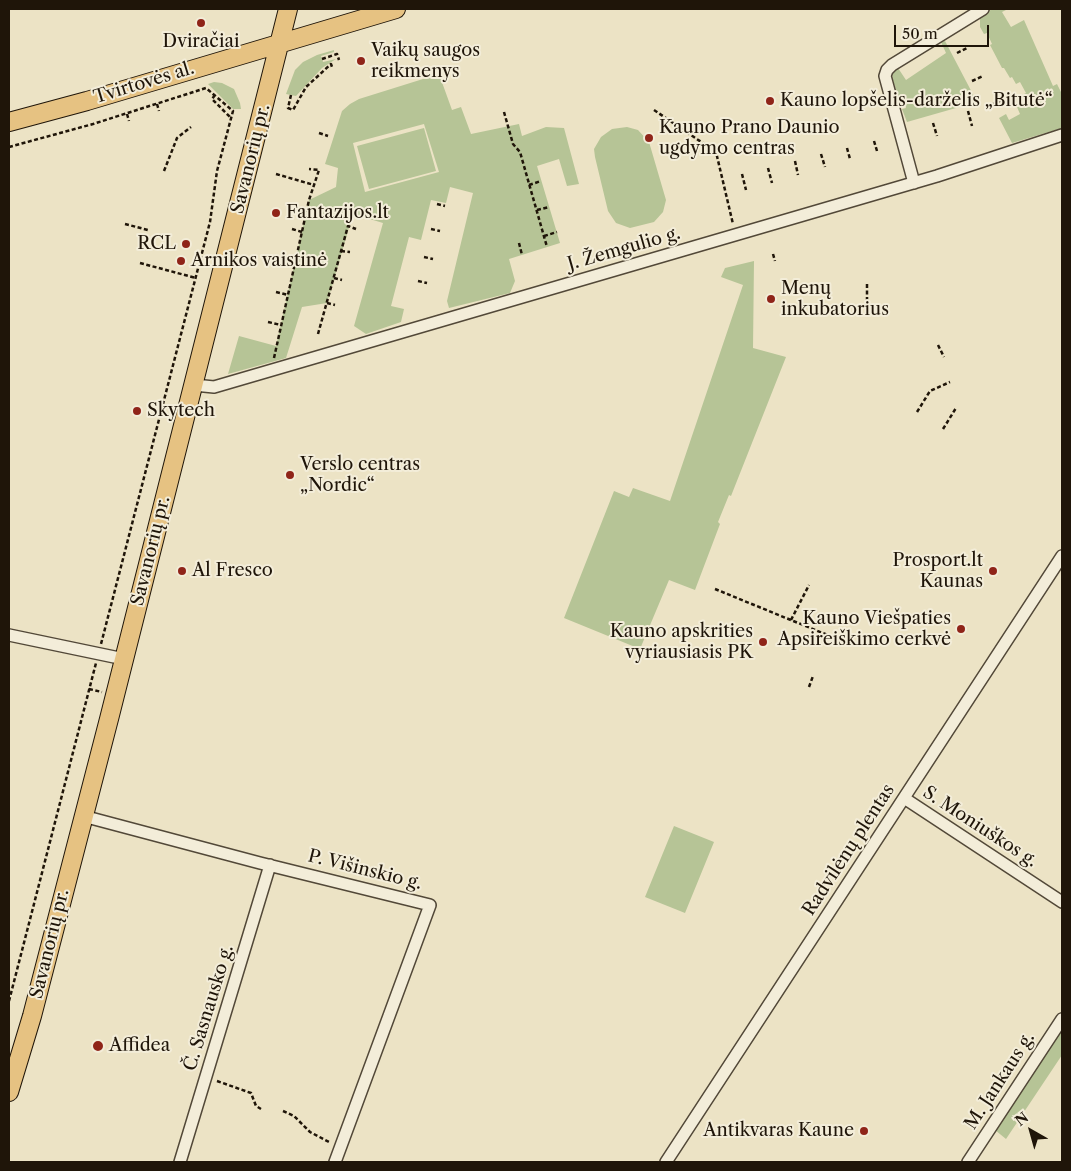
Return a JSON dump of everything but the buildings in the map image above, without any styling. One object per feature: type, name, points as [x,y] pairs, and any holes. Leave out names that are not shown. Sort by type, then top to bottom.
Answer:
[{"type":"main road","name":"Savanorių pr.","points":[[9,1092],[35,1004],[84,816],[288,9]]},
{"type":"main road","name":"Tvirtovės al.","points":[[9,122],[396,9]]},
{"type":"street","points":[[914,183],[885,76],[887,70],[892,64],[983,9]]},
{"type":"street","name":"J. Žemgulio g.","points":[[194,385],[214,387],[271,371],[914,183],[1062,135]]},
{"type":"street","name":"Radvilėnų plentas","points":[[666,1162],[1062,556]]},
{"type":"street","points":[[9,635],[124,659]]},
{"type":"street","name":"S. Moniuškos g.","points":[[904,798],[1062,902]]},
{"type":"street","name":"P. Višinskio g.","points":[[84,816],[430,905],[335,1162]]},
{"type":"street","name":"Č. Sasnausko g.","points":[[180,1162],[270,865]]},
{"type":"street","name":"M. Jankaus g.","points":[[968,1162],[1062,1019]]},
{"type":"path","points":[[957,53],[966,48]]},
{"type":"path","points":[[322,59],[337,54],[339,60]]},
{"type":"path","points":[[291,95],[288,108],[293,110],[306,87],[331,64],[332,66]]},
{"type":"path","points":[[972,81],[983,76]]},
{"type":"path","points":[[306,87],[310,90]]},
{"type":"path","points":[[9,147],[127,114],[206,88],[233,111],[217,171],[210,222],[196,278],[9,1001]]},
{"type":"path","points":[[215,94],[212,98],[231,118]]},
{"type":"path","points":[[987,108],[1002,100]]},
{"type":"path","points":[[157,104],[159,111]]},
{"type":"path","points":[[654,110],[716,152],[736,234]]},
{"type":"path","points":[[968,111],[972,126]]},
{"type":"path","points":[[504,112],[513,144],[520,152],[547,247]]},
{"type":"path","points":[[127,114],[129,120]]},
{"type":"path","points":[[933,123],[937,136]]},
{"type":"path","points":[[164,171],[177,138],[191,127]]},
{"type":"path","points":[[319,133],[328,136]]},
{"type":"path","points":[[874,141],[877,151]]},
{"type":"path","points":[[847,148],[850,159]]},
{"type":"path","points":[[821,154],[825,167]]},
{"type":"path","points":[[795,161],[798,175]]},
{"type":"path","points":[[768,168],[772,183]]},
{"type":"path","points":[[271,371],[302,232],[319,170],[310,170]]},
{"type":"path","points":[[276,174],[314,185]]},
{"type":"path","points":[[742,174],[746,190]]},
{"type":"path","points":[[529,185],[542,181]]},
{"type":"path","points":[[437,204],[445,206]]},
{"type":"path","points":[[537,210],[549,207]]},
{"type":"path","points":[[125,224],[148,230]]},
{"type":"path","points":[[318,334],[348,226],[356,229]]},
{"type":"path","points":[[292,229],[302,232]]},
{"type":"path","points":[[431,229],[440,231]]},
{"type":"path","points":[[544,236],[557,232]]},
{"type":"path","points":[[519,243],[522,254]]},
{"type":"path","points":[[341,250],[350,252]]},
{"type":"path","points":[[773,254],[775,261]]},
{"type":"path","points":[[424,257],[433,259]]},
{"type":"path","points":[[284,261],[295,264]]},
{"type":"path","points":[[140,263],[196,278]]},
{"type":"path","points":[[334,278],[342,280]]},
{"type":"path","points":[[418,282],[427,283]]},
{"type":"path","points":[[867,284],[867,302]]},
{"type":"path","points":[[276,292],[288,295]]},
{"type":"path","points":[[327,303],[335,305]]},
{"type":"path","points":[[268,322],[281,325]]},
{"type":"path","points":[[938,345],[944,357]]},
{"type":"path","points":[[917,412],[930,392],[950,382]]},
{"type":"path","points":[[943,429],[956,408]]},
{"type":"path","points":[[791,620],[809,585]]},
{"type":"path","points":[[715,589],[820,634],[830,636]]},
{"type":"path","points":[[809,686],[813,676]]},
{"type":"path","points":[[206,1078],[251,1093],[256,1106],[261,1109]]},
{"type":"path","points":[[283,1111],[294,1116],[310,1132],[341,1146]]},
{"type":"green space","points":[[992,9],[1008,9],[1002,12],[1011,27],[1024,20],[1053,86],[1057,84],[1062,94],[1062,128],[1012,143],[999,118],[1006,114],[1009,120],[1020,114],[1017,107],[1025,103],[1022,95],[1026,93],[1020,82],[1016,84],[1012,77],[1010,78],[1004,68],[1002,68],[990,45],[992,44],[987,33],[984,34],[980,27],[980,17]]},
{"type":"green space","points":[[945,41],[977,102],[907,122],[902,109],[906,108],[902,95],[898,97],[892,77],[893,73],[898,68],[906,80],[946,53],[941,42]]},
{"type":"green space","points":[[334,50],[334,52],[321,56],[323,62],[336,59],[322,68],[296,96],[286,94],[295,70],[303,62]]},
{"type":"green space","points":[[439,74],[452,110],[461,107],[471,134],[519,124],[522,136],[546,127],[564,128],[579,184],[567,186],[559,159],[537,166],[560,243],[509,259],[515,281],[510,293],[449,308],[447,301],[473,193],[450,187],[446,203],[431,200],[421,240],[409,237],[391,306],[404,309],[401,322],[366,334],[354,326],[383,223],[353,214],[327,303],[302,307],[286,358],[228,374],[239,336],[276,346],[309,200],[336,187],[338,168],[325,164],[342,111],[359,99]],"holes":[[[424,124],[439,172],[365,192],[353,143]]]},
{"type":"green space","points":[[214,82],[222,83],[234,89],[241,109],[233,109],[208,84]]},
{"type":"green space","points":[[627,127],[638,130],[649,142],[666,200],[663,212],[654,222],[630,228],[616,223],[608,211],[594,149],[601,137],[612,129]]},
{"type":"green space","points":[[424,128],[436,171],[369,189],[357,146]]},
{"type":"green space","points":[[754,261],[753,348],[786,357],[731,496],[729,495],[718,522],[720,524],[695,590],[669,580],[640,649],[564,618],[614,491],[629,497],[633,488],[670,501],[743,285],[721,277],[725,268]]},
{"type":"green space","points":[[674,826],[714,842],[685,913],[645,897]]},
{"type":"green space","points":[[1062,1027],[1062,1055],[1006,1139],[995,1130]]},
{"type":"place","name":"Dviračiai","points":[[201,23]]},
{"type":"place","name":"Vaikų saugos reikmenys","points":[[361,61]]},
{"type":"place","name":"Kauno lopšelis-darželis „Bitutė“","points":[[770,101]]},
{"type":"place","name":"Kauno Prano Daunio ugdymo centras","points":[[649,138]]},
{"type":"place","name":"Fantazijos.lt","points":[[276,213]]},
{"type":"place","name":"RCL","points":[[186,244]]},
{"type":"place","name":"Arnikos vaistinė","points":[[181,261]]},
{"type":"place","name":"Menų inkubatorius","points":[[771,299]]},
{"type":"place","name":"Skytech","points":[[137,411]]},
{"type":"place","name":"Verslo centras „Nordic“","points":[[290,475]]},
{"type":"place","name":"Al Fresco","points":[[182,571]]},
{"type":"place","name":"Prosport.lt Kaunas","points":[[993,571]]},
{"type":"place","name":"Kauno Viešpaties Apsireiškimo cerkvė","points":[[961,629]]},
{"type":"place","name":"Kauno apskrities vyriausiasis PK","points":[[763,642]]},
{"type":"place","name":"Affidea","points":[[98,1046]]},
{"type":"place","name":"Antikvaras Kaune","points":[[864,1131]]}]
